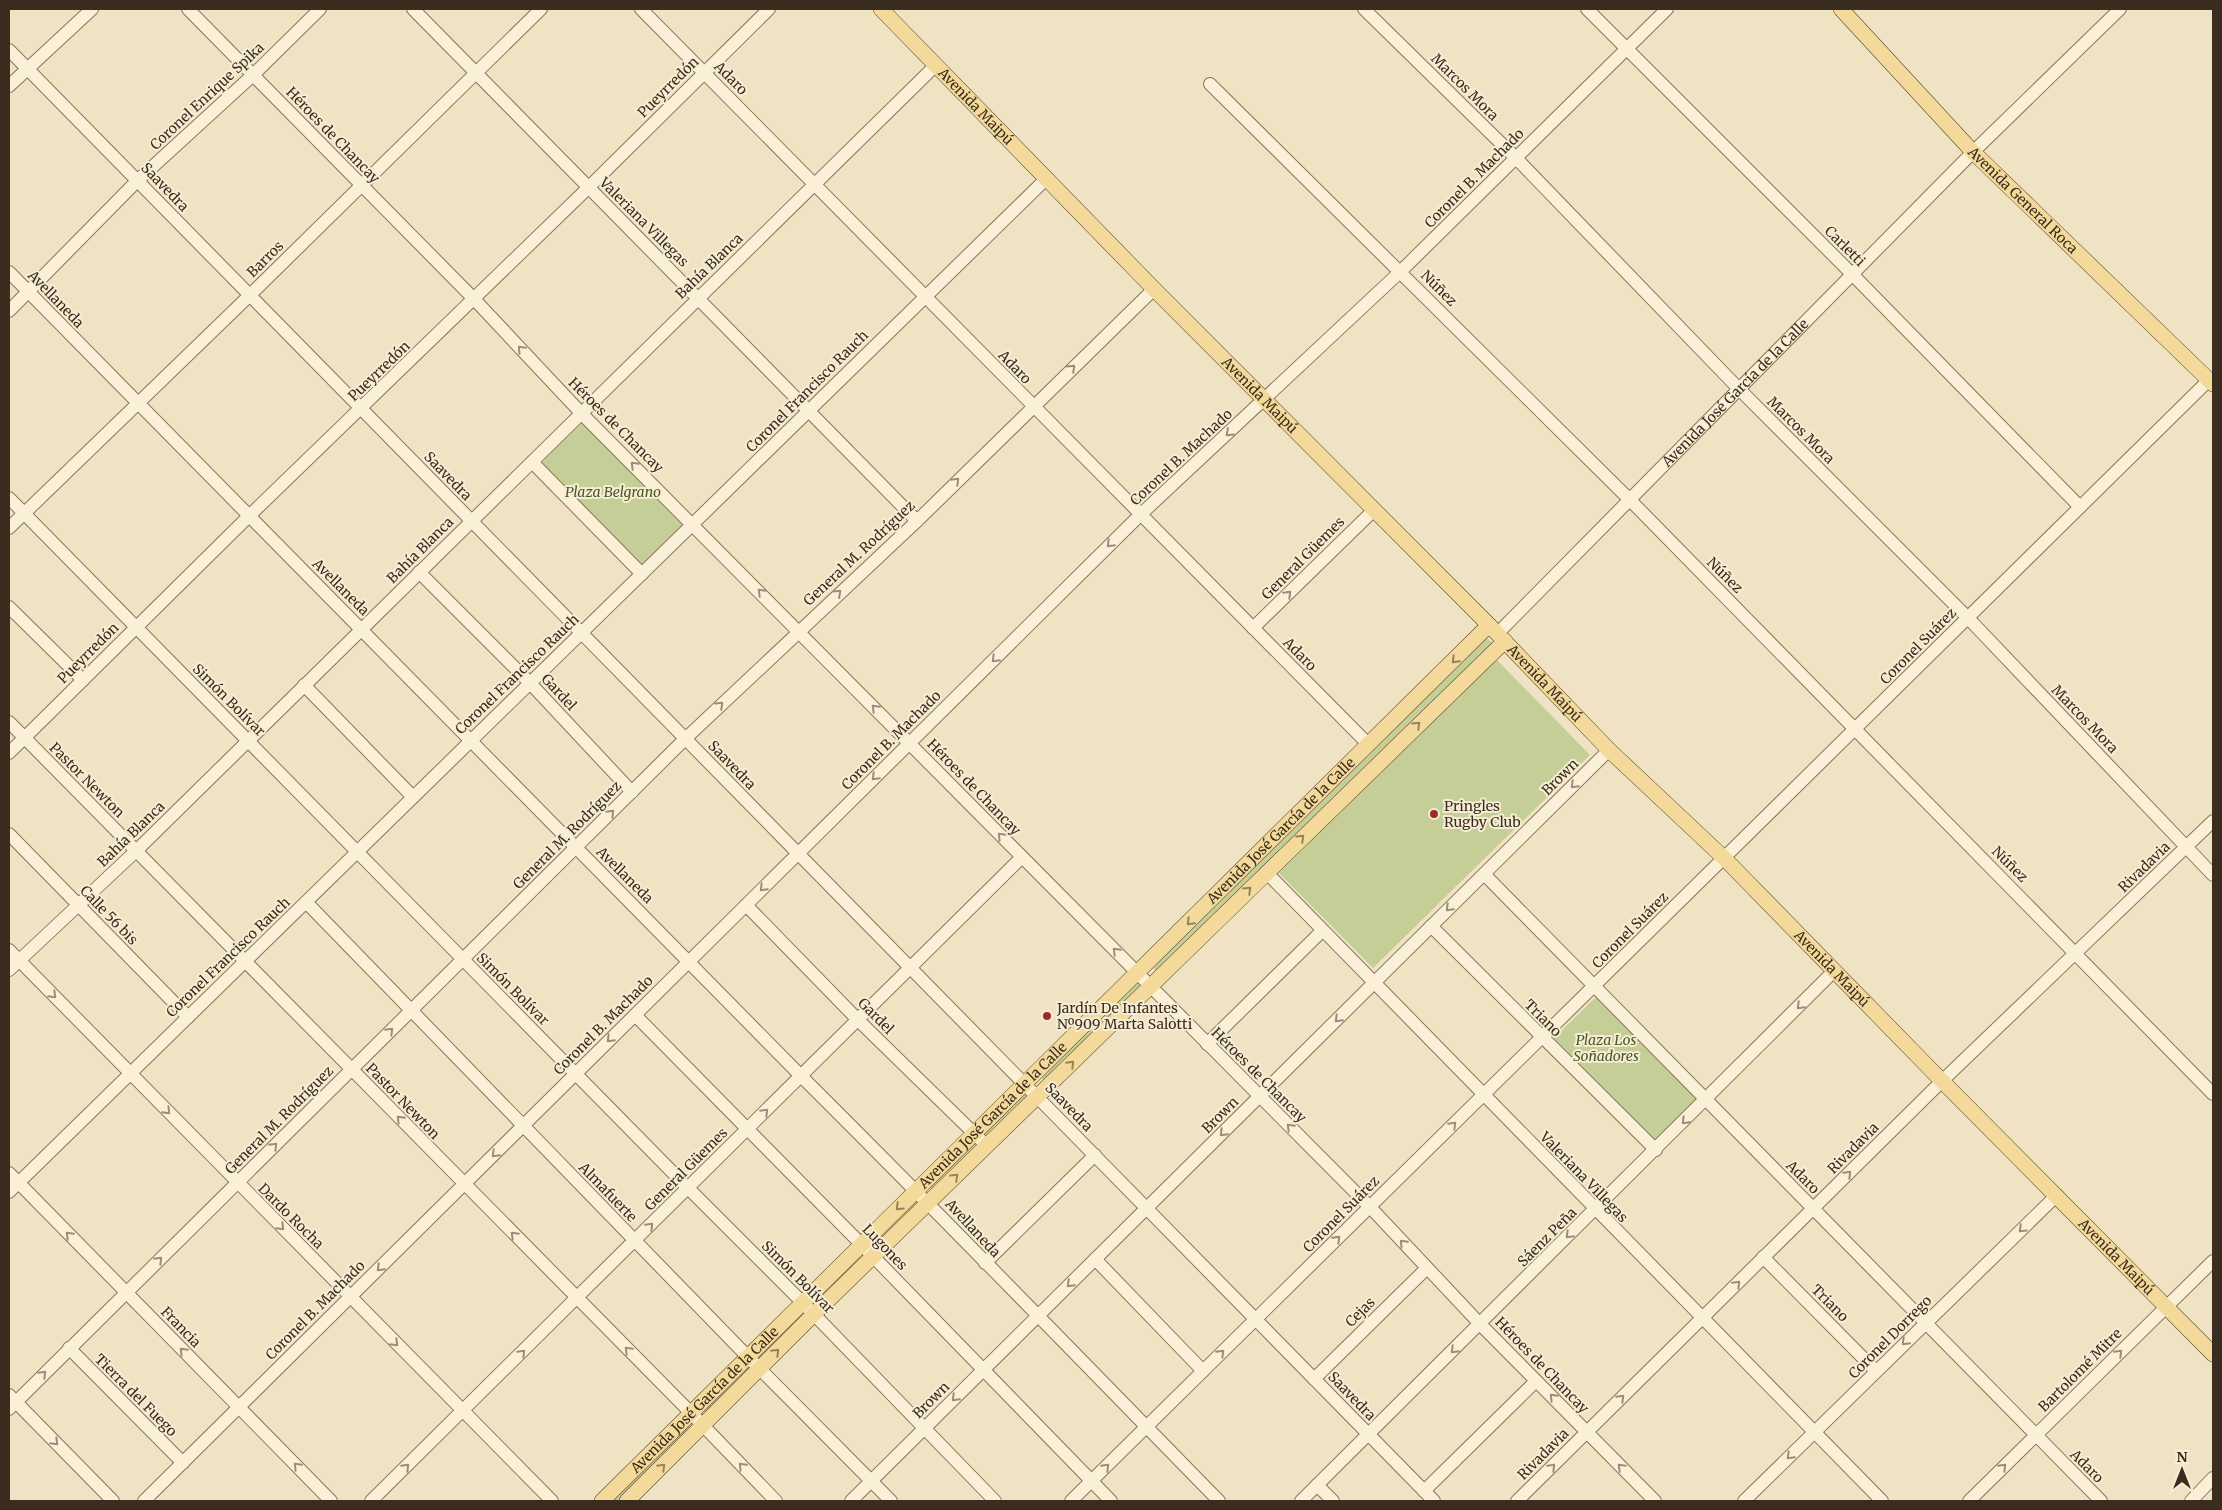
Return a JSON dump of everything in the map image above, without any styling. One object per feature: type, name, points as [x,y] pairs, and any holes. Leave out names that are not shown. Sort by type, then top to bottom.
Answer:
[{"type":"main road","name":"Avenida Maipú","points":[[881,9],[1609,750],[1724,858],[1834,972],[2213,1354]]},
{"type":"main road","name":"Avenida General Roca","points":[[1841,9],[1973,152],[2211,382]]},
{"type":"main road","name":"Avenida José García de la Calle","points":[[602,1501],[1369,745],[1497,634]]},
{"type":"main road","name":"Avenida José García de la Calle","points":[[627,1501],[814,1314],[1266,872],[1497,634]]},
{"type":"street","points":[[9,86],[92,9]]},
{"type":"street","name":"Héroes de Chancay","points":[[188,9],[474,299],[582,414],[694,524],[1370,1207],[1480,1324],[1655,1501]]},
{"type":"street","name":"Coronel Enrique Spika","points":[[9,311],[137,181],[254,75],[320,9]]},
{"type":"street","name":"Valeriana Villegas","points":[[413,9],[917,521]]},
{"type":"street","name":"Barros","points":[[9,528],[250,295],[541,9]]},
{"type":"street","name":"Adaro","points":[[641,9],[1369,745]]},
{"type":"street","name":"Pueyrredón","points":[[9,754],[249,516],[589,187],[769,9]]},
{"type":"street","name":"Marcos Mora","points":[[1364,9],[1516,158],[1738,389],[1968,618],[2213,875]]},
{"type":"street","name":"Carletti","points":[[1587,9],[1852,274],[2080,508]]},
{"type":"street","name":"Coronel B. Machado","points":[[144,1501],[1140,515],[1400,271],[1667,9]]},
{"type":"street","name":"Avenida José García de la Calle","points":[[1497,634],[1973,152],[2120,9]]},
{"type":"street","name":"Saavedra","points":[[9,50],[910,968],[1039,1096],[1095,1156],[1434,1501]]},
{"type":"street","name":"Bahía Blanca","points":[[9,970],[136,851],[936,65]]},
{"type":"street","name":"Núñez","points":[[1210,84],[1630,500],[2076,952],[2213,1094]]},
{"type":"street","name":"Coronel Francisco Rauch","points":[[13,1187],[358,853],[924,296],[1047,178]]},
{"type":"street","name":"Avellaneda","points":[[9,272],[801,1076],[916,1190],[985,1263],[1219,1501]]},
{"type":"street","name":"General M. Rodríguez","points":[[11,1402],[69,1348],[237,1183],[685,739],[917,521],[1032,406],[1154,289]]},
{"type":"street","name":"Coronel Suárez","points":[[1071,1501],[2080,508],[2211,382]]},
{"type":"street","points":[[532,462],[642,574]]},
{"type":"street","name":"Simón Bolívar","points":[[9,498],[575,1074],[814,1314],[995,1501]]},
{"type":"street","name":"General Güemes","points":[[1253,628],[1374,510]]},
{"type":"street","name":"Gardel","points":[[419,572],[530,683],[632,792]]},
{"type":"street","points":[[9,607],[83,680]]},
{"type":"street","points":[[304,685],[413,797]]},
{"type":"street","name":"Pastor Newton","points":[[9,722],[776,1501]]},
{"type":"street","name":"Brown","points":[[851,1501],[1609,750]]},
{"type":"street","name":"Rivadavia","points":[[1517,1501],[1942,1081],[2213,821]]},
{"type":"street","name":"Calle 56 bis","points":[[9,834],[188,1017]]},
{"type":"street","name":"General Güemes","points":[[372,1501],[1022,857]]},
{"type":"street","name":"Valeriana Villegas","points":[[1266,872],[1373,984],[1484,1094],[1595,1210],[1882,1501]]},
{"type":"street","name":"Adaro","points":[[1484,874],[2101,1501]]},
{"type":"street","name":"Almafuerte","points":[[306,902],[748,1358],[891,1501]]},
{"type":"street","name":"Gardel","points":[[746,905],[858,1020],[987,1146]]},
{"type":"street","name":"Triano","points":[[1431,926],[1541,1038],[1656,1150]]},
{"type":"street","points":[[1207,1044],[1322,931]]},
{"type":"street","name":"Dardo Rocha","points":[[9,950],[462,1412],[552,1501]]},
{"type":"street","name":"Sáenz Peña","points":[[1301,1501],[1834,972]]},
{"type":"street","name":"Lugones","points":[[635,1015],[984,1369],[1111,1501]]},
{"type":"street","points":[[985,1263],[1095,1156]]},
{"type":"street","name":"Francia","points":[[9,1174],[13,1187],[126,1292],[331,1501]]},
{"type":"street","name":"Coronel Dorrego","points":[[1744,1501],[2057,1195]]},
{"type":"street","name":"Triano","points":[[1763,1258],[1876,1371]]},
{"type":"street","points":[[1095,1260],[1203,1371]]},
{"type":"street","name":"Bartolomé Mitre","points":[[1969,1501],[2213,1261]]},
{"type":"street","name":"Cejas","points":[[1314,1379],[1427,1268]]},
{"type":"street","name":"Tierra del Fuego","points":[[69,1348],[183,1462]]},
{"type":"street","points":[[1424,1490],[1536,1381]]},
{"type":"street","points":[[11,1402],[113,1501]]},
{"type":"street","points":[[2191,1501],[2213,1478]]},
{"type":"street","points":[[1317,1485],[1333,1501]]},
{"type":"green space","name":"Plaza Belgrano","points":[[584,421],[685,522],[642,564],[541,463]]},
{"type":"green space","points":[[1487,638],[1493,644],[1157,972],[1151,966]]},
{"type":"green space","name":"Pringles Rugby Club","points":[[1496,659],[1590,755],[1373,968],[1279,873]]},
{"type":"green space","points":[[1138,980],[1144,986],[1046,1083],[1040,1076]]},
{"type":"green space","name":"Plaza Los Soñadores","points":[[1597,996],[1699,1099],[1656,1142],[1553,1039]]},
{"type":"green space","points":[[1026,1089],[1032,1095],[988,1139],[982,1133]]},
{"type":"green space","points":[[972,1141],[978,1147],[934,1191],[928,1185]]},
{"type":"green space","points":[[914,1199],[921,1205],[876,1248],[870,1242]]},
{"type":"green space","points":[[746,1364],[752,1371],[708,1414],[701,1408]]},
{"type":"green space","points":[[689,1422],[695,1428],[620,1501],[607,1501]]},
{"type":"place","name":"Pringles Rugby Club","points":[[1434,814]]},
{"type":"place","name":"Jardín De Infantes Nº909 Marta Salotti","points":[[1047,1016]]}]
